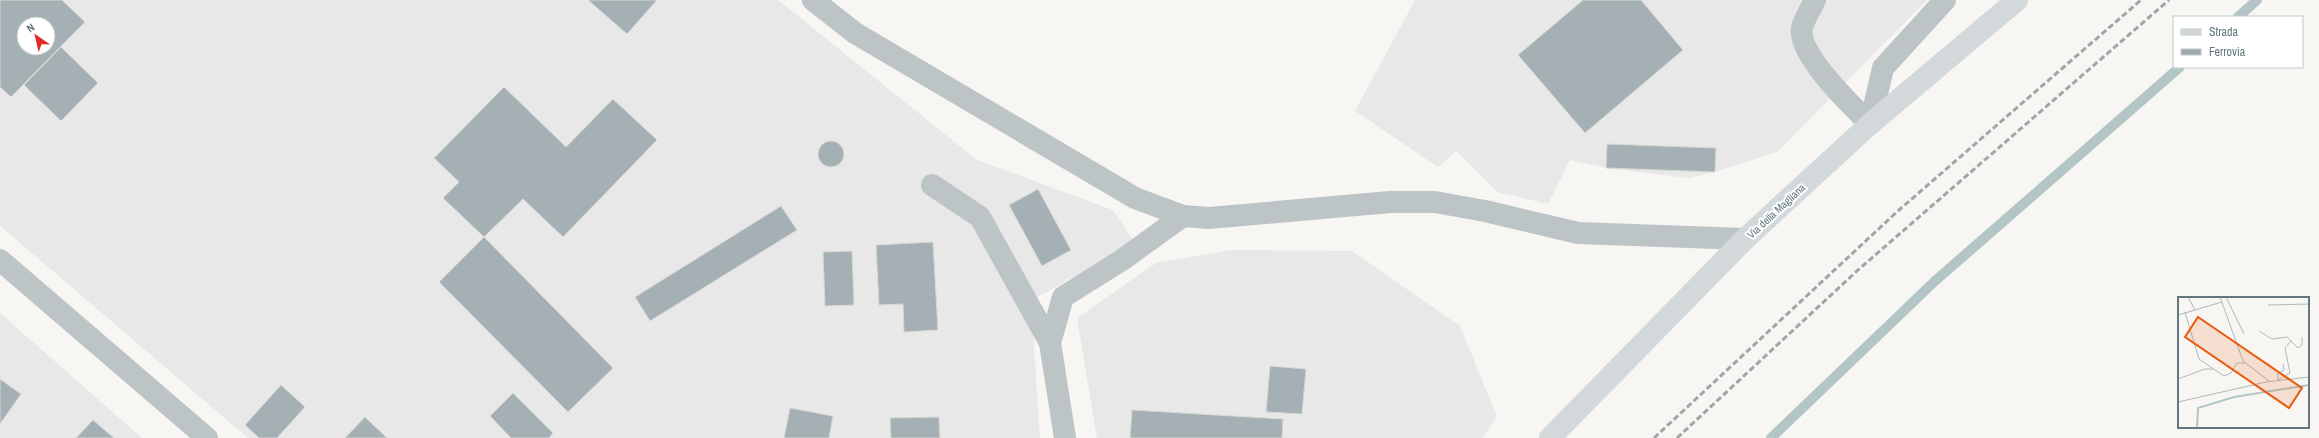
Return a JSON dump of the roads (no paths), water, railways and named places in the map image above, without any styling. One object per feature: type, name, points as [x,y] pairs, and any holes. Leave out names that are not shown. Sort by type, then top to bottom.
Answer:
[{"type":"main road","name":"Via della Magliana","points":[[1550,438],[1745,239],[1870,124],[2017,0]]},
{"type":"lane","points":[[813,0],[855,33],[1128,194],[1183,216],[1234,217],[1390,202],[1435,202],[1485,211],[1578,233],[1745,239]]},
{"type":"lane","points":[[1815,0],[1802,29],[1808,54],[1837,91],[1870,124]]},
{"type":"lane","points":[[1870,124],[1883,68],[1945,0]]},
{"type":"lane","points":[[932,185],[980,217],[1050,343],[1065,438]]},
{"type":"lane","points":[[1050,343],[1063,297],[1122,260],[1183,216]]},
{"type":"lane","points":[[0,260],[207,438]]},
{"type":"waterway","points":[[2239,16],[2257,0]]},
{"type":"waterway","points":[[1771,438],[1935,281],[2179,68]]},
{"type":"railway","points":[[1654,438],[1899,210],[2141,0]]},
{"type":"railway","points":[[1677,438],[1858,270],[2169,0]]}]
